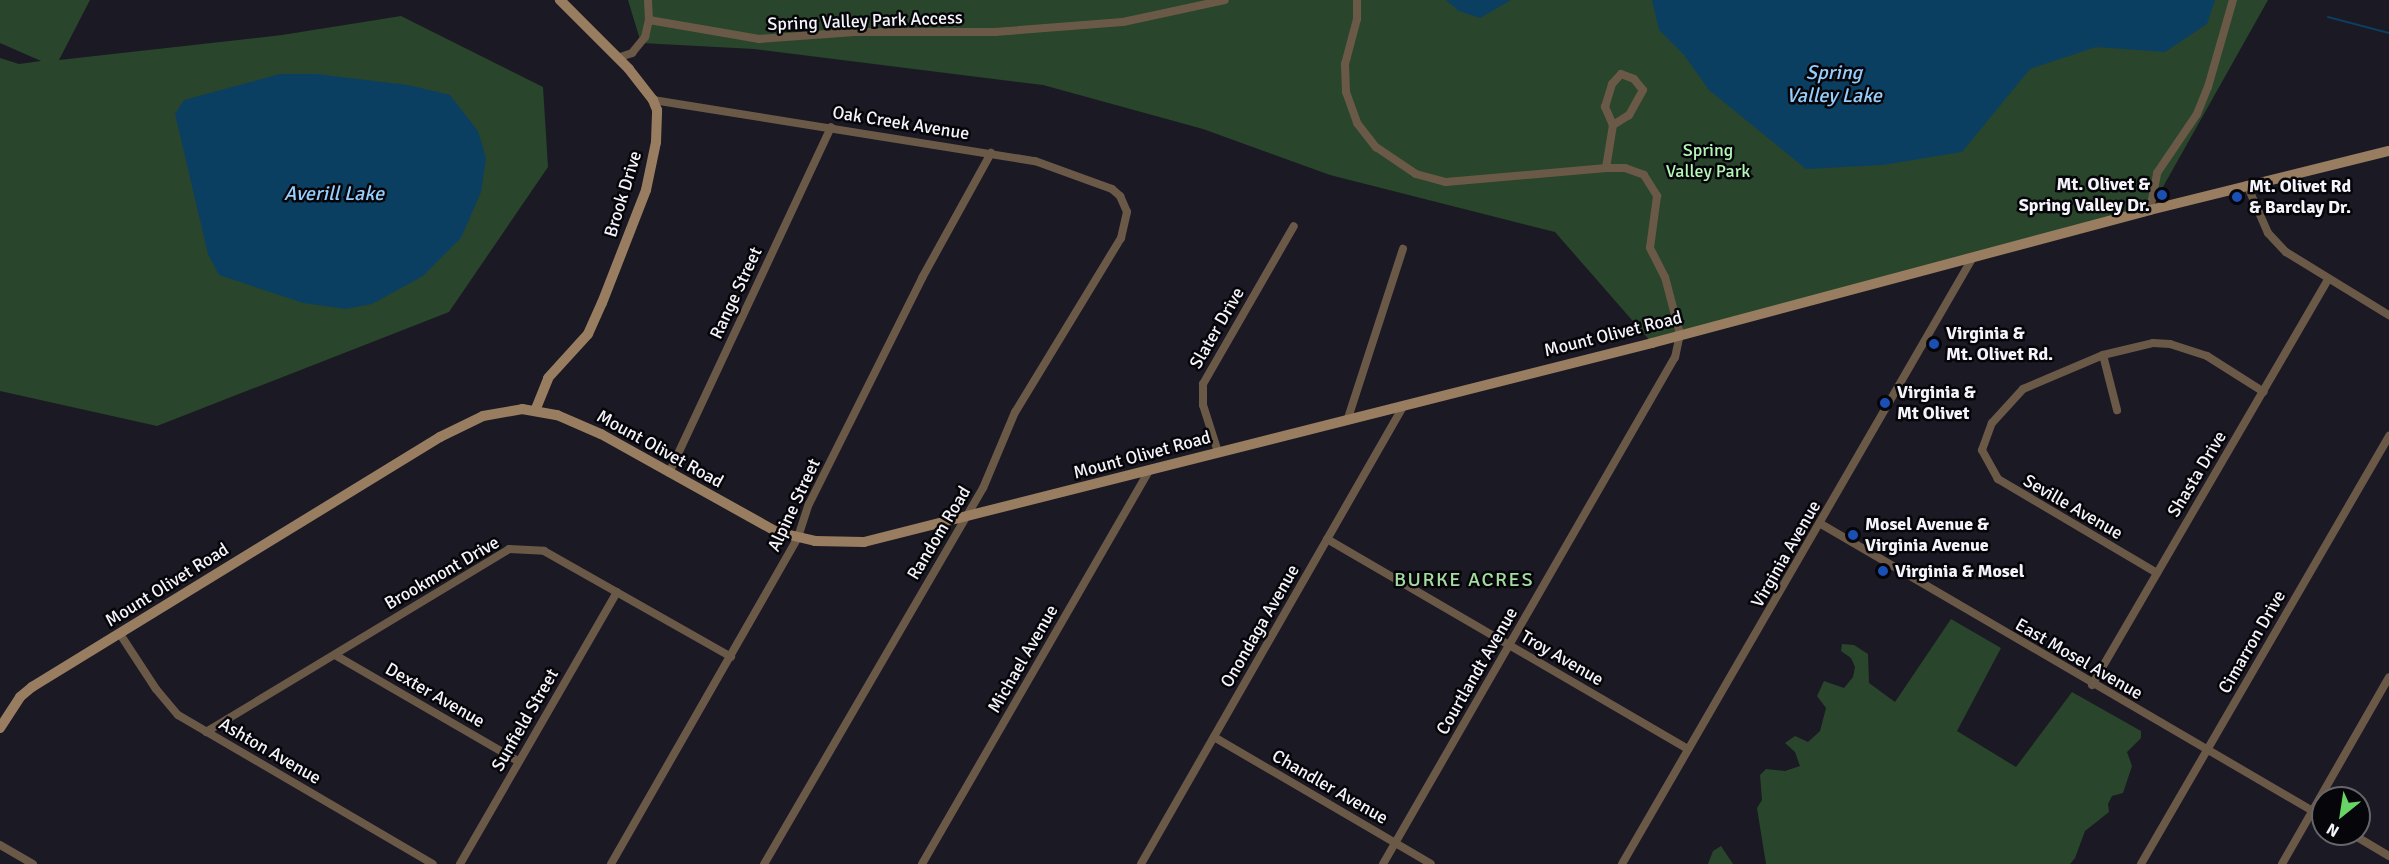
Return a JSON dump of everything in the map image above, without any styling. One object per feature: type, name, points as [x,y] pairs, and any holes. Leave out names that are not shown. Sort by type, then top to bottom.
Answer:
[{"type":"street","points":[[560,0],[617,58],[653,100]]},
{"type":"street","points":[[617,58],[632,53],[641,43],[649,20],[648,0]]},
{"type":"street","name":"Spring Valley Park Access","points":[[649,20],[759,39],[855,32],[995,32],[1123,22],[1225,0]]},
{"type":"street","points":[[1357,0],[1357,20],[1345,64],[1346,92],[1365,134],[1402,166],[1431,179],[1459,183],[1606,168],[1636,170],[1654,187],[1656,202],[1650,248],[1665,277],[1680,334]]},
{"type":"street","points":[[2150,210],[2157,173],[2197,114],[2233,0]]},
{"type":"street","points":[[1606,168],[1613,125],[1605,107],[1612,84],[1621,74],[1634,79],[1643,90],[1629,115],[1613,125]]},
{"type":"street","name":"Oak Creek Avenue","points":[[653,100],[991,153],[1090,179],[1120,196],[1127,212]]},
{"type":"street","name":"Brook Drive","points":[[535,411],[548,378],[588,334],[623,251],[646,190],[653,157],[657,115],[653,100]]},
{"type":"street","name":"Range Street","points":[[669,473],[831,127]]},
{"type":"street","name":"Mount Olivet Road","points":[[0,728],[24,693],[466,422],[503,411],[535,411],[588,427],[757,522],[798,537],[864,542],[964,520],[2150,210],[2389,151]]},
{"type":"street","name":"Alpine Street","points":[[611,864],[798,537],[809,504],[917,289],[991,153]]},
{"type":"street","points":[[2247,185],[2268,233],[2294,258],[2389,315]]},
{"type":"street","name":"Random Road","points":[[764,864],[983,488],[1015,412],[1121,238],[1127,212]]},
{"type":"street","name":"Slater Drive","points":[[1218,452],[1203,405],[1203,384],[1294,226]]},
{"type":"street","points":[[1348,418],[1403,249]]},
{"type":"street","name":"Virginia Avenue","points":[[1622,864],[1821,524],[1973,257]]},
{"type":"street","name":"Shasta Drive","points":[[2092,685],[2328,279]]},
{"type":"street","name":"Courtlandt Avenue","points":[[1383,864],[1675,357],[1680,334]]},
{"type":"street","points":[[2116,410],[2103,355],[2134,345],[2170,344],[2207,356],[2264,392]]},
{"type":"street","name":"Seville Avenue","points":[[2103,355],[2016,393],[1992,423],[1984,439],[1983,457],[1998,479],[2011,489],[2157,573]]},
{"type":"street","name":"Onondaga Avenue","points":[[1141,864],[1405,403]]},
{"type":"street","name":"Cimarron Drive","points":[[2141,864],[2389,436]]},
{"type":"street","name":"Michael Avenue","points":[[922,864],[1150,470]]},
{"type":"street","name":"East Mosel Avenue","points":[[1821,524],[2092,685],[2311,810]]},
{"type":"street","name":"Troy Avenue","points":[[1327,539],[1688,748]]},
{"type":"street","name":"Brookmont Drive","points":[[206,732],[508,549],[544,551],[731,657]]},
{"type":"street","name":"Sunfield Street","points":[[460,864],[617,592]]},
{"type":"street","name":"Ashton Avenue","points":[[120,634],[167,704],[206,732],[433,864]]},
{"type":"street","name":"Dexter Avenue","points":[[335,655],[518,761]]},
{"type":"street","points":[[2326,786],[2389,677]]},
{"type":"street","name":"Chandler Avenue","points":[[1214,737],[1431,864]]},
{"type":"street","points":[[2282,864],[2311,813]]},
{"type":"street","points":[[0,845],[33,864]]},
{"type":"street","points":[[2371,845],[2389,856]]},
{"type":"green space","points":[[0,0],[90,0],[59,60],[282,35],[401,16],[543,87],[548,167],[449,312],[157,426],[0,391],[0,58],[19,64],[41,61],[0,43]]},
{"type":"green space","name":"Spring Valley Park","points":[[628,0],[2268,0],[2150,210],[1652,343],[1555,232],[1330,175],[1203,129],[1043,85],[754,49],[641,43]]},
{"type":"green space","points":[[1951,619],[2001,648],[1957,731],[2016,767],[2072,692],[2141,731],[2141,738],[2127,752],[2132,766],[2123,793],[2112,796],[2108,804],[2109,812],[2085,831],[2075,858],[2070,864],[1766,864],[1757,808],[1762,800],[1760,775],[1766,769],[1785,771],[1800,766],[1795,752],[1785,743],[1795,736],[1808,742],[1820,731],[1826,708],[1817,696],[1824,681],[1844,688],[1853,677],[1855,667],[1851,658],[1841,651],[1842,644],[1854,645],[1868,654],[1869,683],[1895,702]]},
{"type":"green space","points":[[1721,846],[1733,864],[1708,864],[1713,851]]},
{"type":"water","points":[[1446,0],[1511,0],[1480,18],[1459,11]]},
{"type":"water","name":"Spring Valley Lake","points":[[1652,0],[2215,0],[2207,24],[2165,52],[2096,47],[2030,69],[1962,152],[1883,165],[1806,169],[1709,90],[1684,55],[1659,30]]},
{"type":"water","name":"Averill Lake","points":[[280,74],[316,74],[408,85],[450,95],[478,131],[486,158],[481,192],[461,238],[423,276],[372,304],[346,309],[303,303],[219,275],[208,254],[175,114],[184,100]]},
{"type":"waterway","points":[[2328,17],[2389,33]]},
{"type":"place","name":"Mt. Olivet & Spring Valley Dr.","points":[[2162,195]]},
{"type":"place","name":"Mt. Olivet Rd & Barclay Dr.","points":[[2237,197]]},
{"type":"place","name":"Virginia & Mt. Olivet Rd.","points":[[1934,344]]},
{"type":"place","name":"Virginia & Mt Olivet","points":[[1885,403]]},
{"type":"place","name":"Mosel Avenue & Virginia Avenue","points":[[1853,535]]},
{"type":"place","name":"Virginia & Mosel","points":[[1883,571]]},
{"type":"district","name":"BURKE ACRES","points":[[1464,579]]}]
